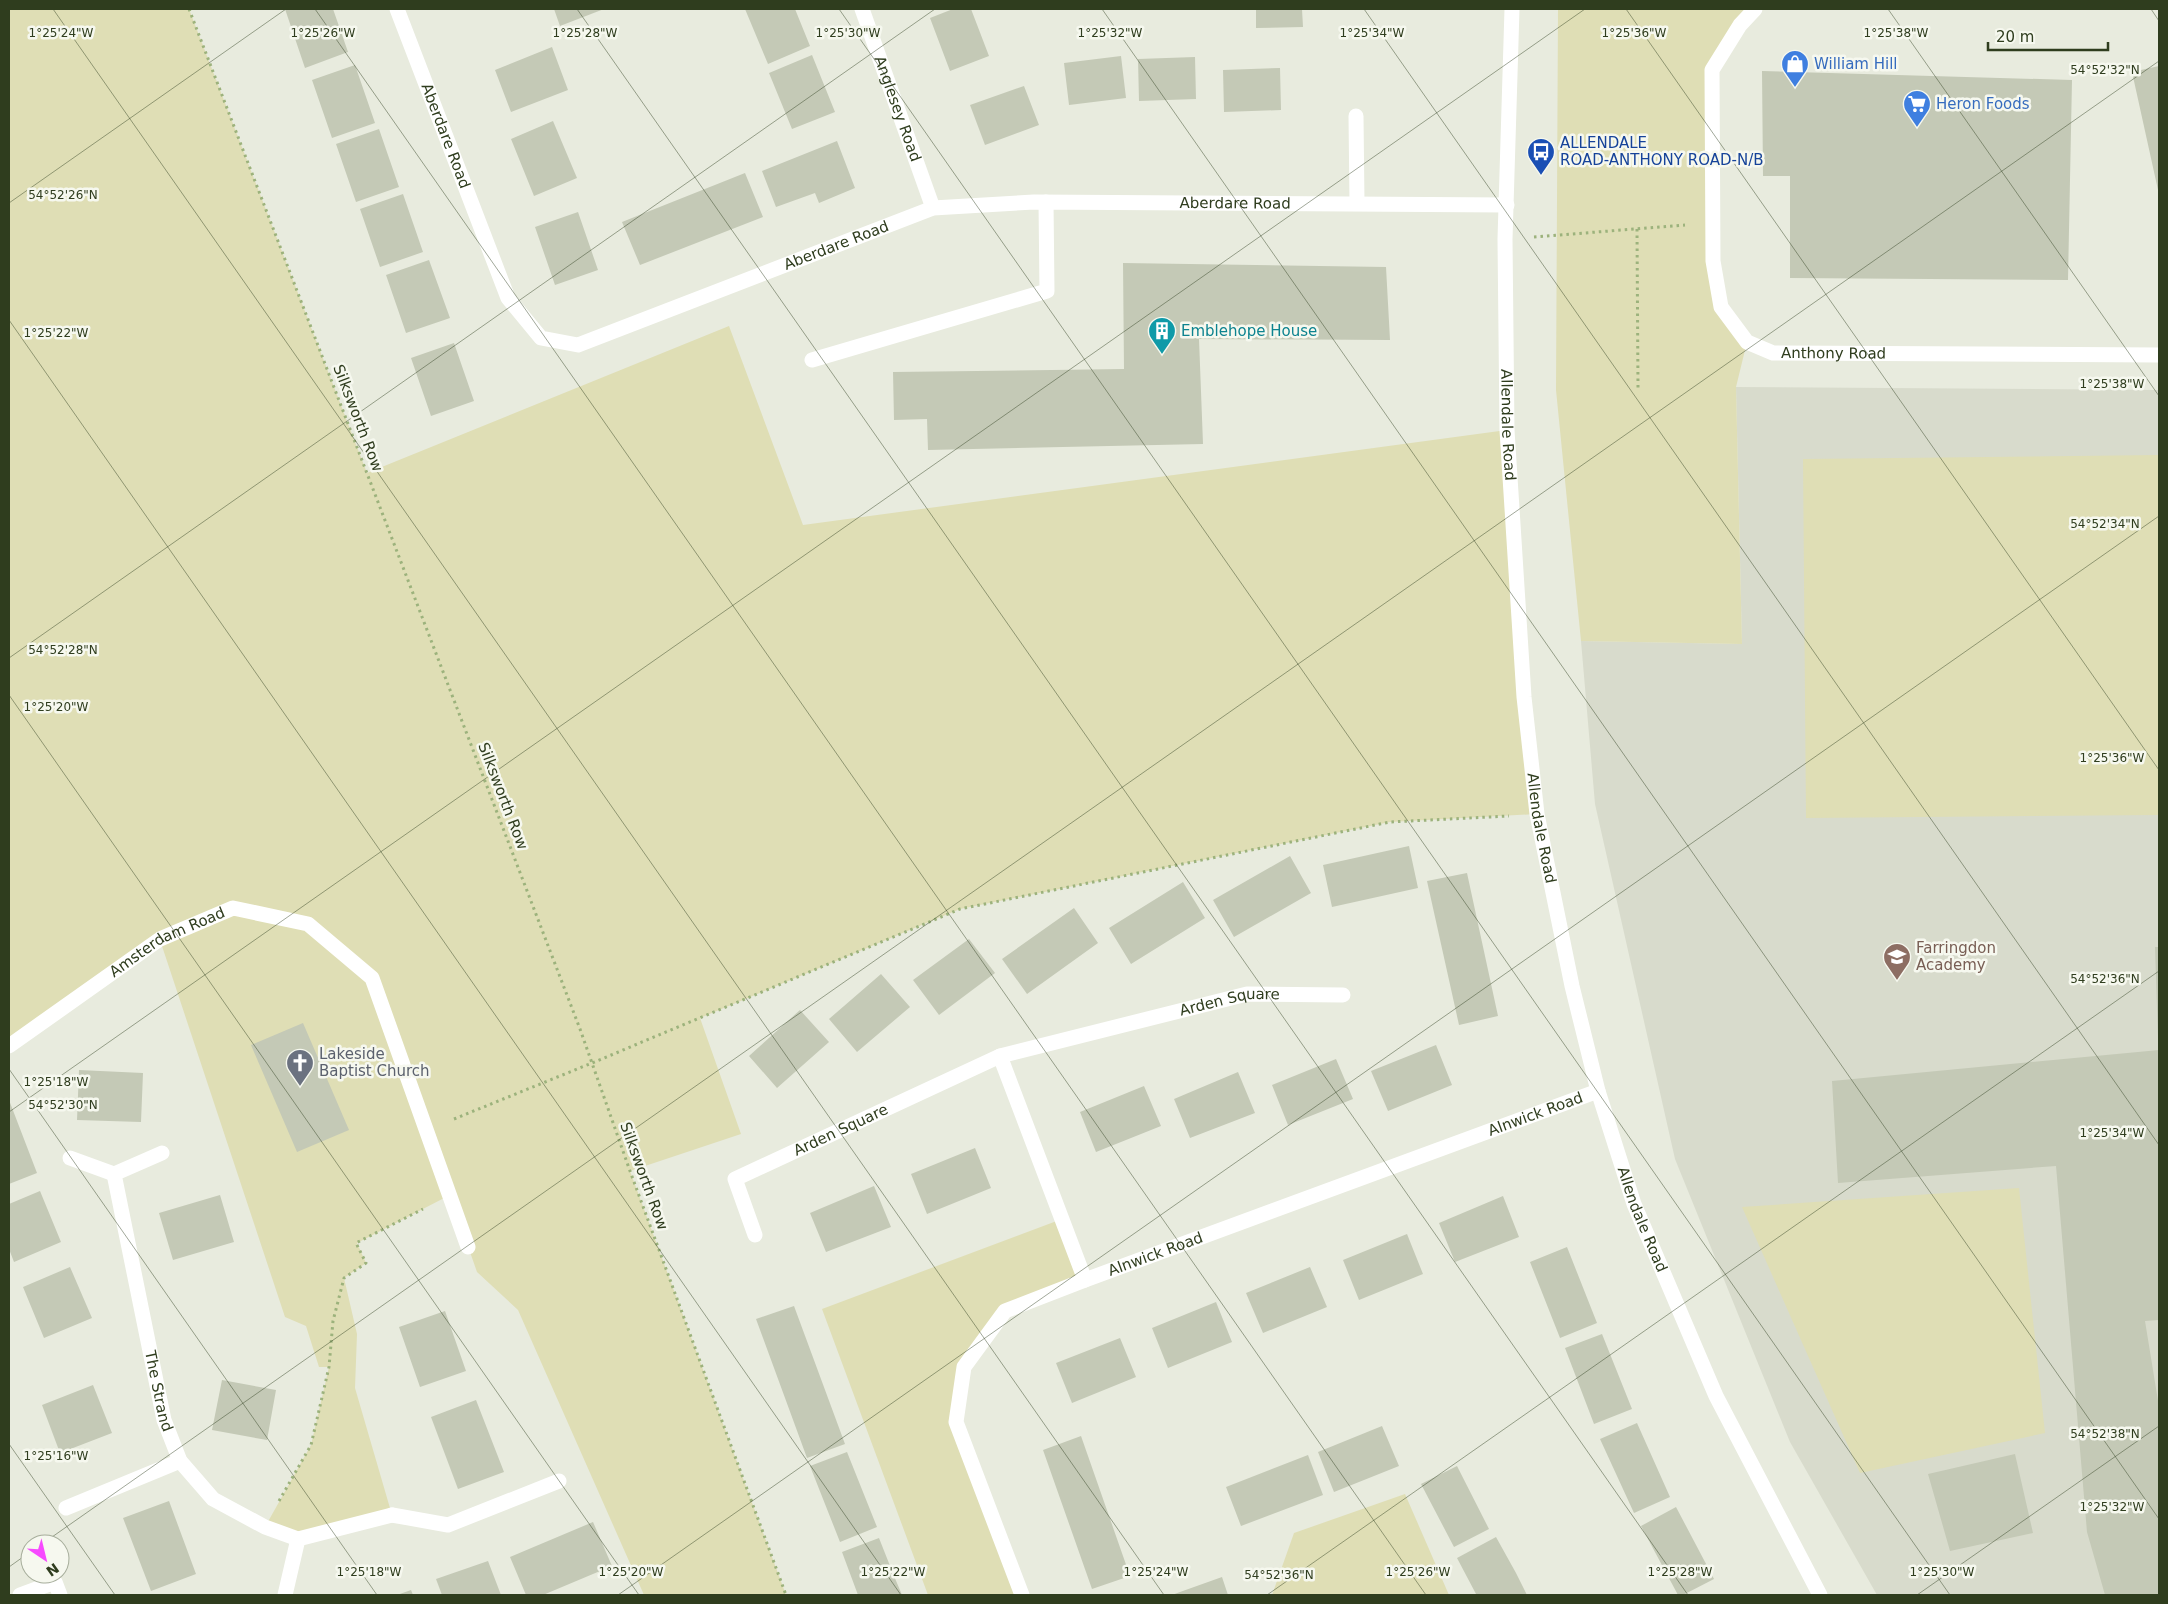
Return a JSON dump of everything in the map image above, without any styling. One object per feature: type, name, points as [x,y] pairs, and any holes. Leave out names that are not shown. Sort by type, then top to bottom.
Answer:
[{"type":"street","name":"Aberdare Road","points":[[397,9],[508,298],[541,338],[578,344],[933,208],[1046,202],[1507,205]]},
{"type":"street","name":"Anglesey Road","points":[[862,9],[933,208]]},
{"type":"street","name":"Allendale Road","points":[[1512,9],[1505,239],[1507,430],[1524,697],[1537,814],[1572,986],[1598,1091],[1634,1204],[1716,1396],[1820,1595]]},
{"type":"street","name":"Anthony Road","points":[[1755,9],[1740,25],[1712,70],[1713,261],[1721,307],[1747,342],[1773,352],[2159,355]]},
{"type":"street","points":[[1356,116],[1357,203]]},
{"type":"street","points":[[812,360],[1047,291],[1046,202]]},
{"type":"street","name":"Amsterdam Road","points":[[9,1046],[160,939],[233,908],[308,924],[372,978],[428,1129],[468,1247]]},
{"type":"street","name":"Arden Square","points":[[755,1235],[735,1179],[1000,1056],[1247,994],[1343,995]]},
{"type":"street","points":[[1000,1056],[1085,1280]]},
{"type":"street","name":"Alnwick Road","points":[[1022,1595],[956,1422],[964,1367],[1005,1311],[1598,1091]]},
{"type":"street","points":[[70,1158],[114,1174],[162,1153]]},
{"type":"street","name":"The Strand","points":[[114,1174],[164,1420],[180,1461],[213,1499],[264,1527],[298,1539]]},
{"type":"street","points":[[66,1508],[180,1461]]},
{"type":"street","points":[[285,1595],[298,1539],[392,1516],[448,1525],[559,1481]]},
{"type":"street","points":[[20,1595],[55,1582],[60,1595]]},
{"type":"path","name":"Silksworth Row","points":[[189,9],[592,1063],[786,1595]]},
{"type":"path","points":[[1505,239],[1713,223]]},
{"type":"path","points":[[1638,229],[1638,388]]},
{"type":"path","points":[[428,1129],[592,1063],[960,909],[1390,822],[1537,814]]},
{"type":"path","points":[[264,1527],[311,1445],[329,1367],[332,1321],[344,1278],[366,1263],[356,1243],[450,1195]]},
{"type":"shaded area","name":"Farringdon Academy","points":[[1736,387],[2159,390],[2159,1595],[1877,1595],[1790,1442],[1675,1159],[1595,804],[1581,641],[1742,644]]},
{"type":"green space","points":[[9,9],[189,9],[367,473],[729,326],[803,525],[1507,430],[1537,814],[1390,822],[960,909],[700,1018],[741,1134],[630,1171],[786,1595],[644,1595],[518,1310],[477,1272],[450,1195],[357,1243],[366,1263],[344,1278],[357,1334],[355,1388],[392,1515],[298,1539],[265,1527],[311,1445],[329,1367],[319,1367],[306,1326],[285,1317],[160,940],[9,1046]]},
{"type":"green space","points":[[1558,9],[1759,9],[1712,71],[1721,307],[1747,342],[1736,387],[1742,644],[1581,641],[1556,390]]},
{"type":"green space","points":[[2159,455],[2159,815],[1806,818],[1803,459]]},
{"type":"green space","points":[[2019,1188],[2045,1433],[1860,1473],[1742,1207]]},
{"type":"green space","points":[[1062,1219],[1085,1280],[1005,1311],[964,1367],[956,1422],[1022,1595],[928,1595],[822,1309]]},
{"type":"green space","points":[[1405,1494],[1449,1595],[1272,1595],[1294,1533]]},
{"type":"building","points":[[285,9],[333,9],[348,52],[305,68]]},
{"type":"building","points":[[554,9],[604,9],[560,26]]},
{"type":"building","points":[[745,9],[795,9],[810,46],[768,64]]},
{"type":"building","points":[[953,9],[971,9],[989,56],[950,71],[930,18]]},
{"type":"building","points":[[1256,9],[1302,9],[1303,27],[1256,28]]},
{"type":"building","points":[[552,47],[568,90],[511,112],[495,70]]},
{"type":"building","points":[[812,55],[835,112],[792,129],[769,73]]},
{"type":"building","points":[[1121,56],[1126,98],[1069,105],[1064,63]]},
{"type":"building","points":[[1195,57],[1196,99],[1139,101],[1138,59]]},
{"type":"building","points":[[355,65],[375,123],[332,138],[312,80]]},
{"type":"building","points":[[2159,66],[2159,190],[2158,190],[2132,72]]},
{"type":"building","points":[[1280,68],[1281,110],[1224,112],[1223,70]]},
{"type":"building","name":"Heron Foods","points":[[1762,71],[2072,80],[2068,280],[1790,278],[1790,176],[1763,176]]},
{"type":"building","points":[[1024,86],[1039,125],[985,145],[970,105]]},
{"type":"building","points":[[553,121],[577,178],[534,196],[511,139]]},
{"type":"building","points":[[379,129],[399,187],[356,202],[336,144]]},
{"type":"building","points":[[837,141],[855,188],[819,203],[815,193],[776,207],[762,171]]},
{"type":"building","points":[[745,173],[763,217],[640,265],[622,222]]},
{"type":"building","points":[[403,194],[423,252],[380,267],[360,209]]},
{"type":"building","points":[[578,212],[598,270],[555,285],[535,227]]},
{"type":"building","points":[[429,260],[450,318],[406,333],[386,275]]},
{"type":"building","name":"Emblehope House","points":[[1123,263],[1386,267],[1390,340],[1199,339],[1203,444],[928,450],[927,419],[894,420],[893,372],[1124,369]]},
{"type":"building","points":[[454,343],[474,401],[431,416],[411,358]]},
{"type":"building","points":[[1409,846],[1418,888],[1332,907],[1323,865]]},
{"type":"building","points":[[1290,856],[1311,893],[1234,937],[1213,900]]},
{"type":"building","points":[[1467,873],[1498,1016],[1459,1025],[1427,881]]},
{"type":"building","points":[[1183,882],[1205,918],[1131,964],[1109,928]]},
{"type":"building","points":[[1074,908],[1098,943],[1027,994],[1002,959]]},
{"type":"building","points":[[969,939],[995,973],[939,1015],[913,980]]},
{"type":"building","points":[[2155,947],[2159,947],[2158,1038]]},
{"type":"building","points":[[881,974],[910,1007],[857,1052],[829,1019]]},
{"type":"building","points":[[800,1010],[829,1042],[777,1088],[749,1056]]},
{"type":"building","name":"Lakeside Baptist Church","points":[[303,1023],[349,1130],[297,1152],[251,1045]]},
{"type":"building","points":[[1436,1045],[1452,1085],[1388,1111],[1371,1071]]},
{"type":"building","points":[[2159,1050],[2159,1320],[2145,1321],[2159,1407],[2159,1595],[2105,1595],[2087,1532],[2056,1166],[1838,1183],[1832,1081]]},
{"type":"building","points":[[1336,1059],[1353,1099],[1288,1125],[1272,1085]]},
{"type":"building","points":[[79,1070],[143,1073],[141,1122],[77,1120]]},
{"type":"building","points":[[1238,1072],[1255,1113],[1190,1138],[1174,1099]]},
{"type":"building","points":[[1144,1086],[1161,1126],[1096,1152],[1080,1112]]},
{"type":"building","points":[[9,1100],[37,1173],[9,1184]]},
{"type":"building","points":[[975,1148],[991,1188],[927,1214],[911,1174]]},
{"type":"building","points":[[874,1186],[891,1227],[826,1252],[810,1213]]},
{"type":"building","points":[[40,1191],[61,1242],[14,1262],[9,1249],[9,1204]]},
{"type":"building","points":[[220,1195],[234,1242],[173,1260],[159,1213]]},
{"type":"building","points":[[1503,1196],[1519,1237],[1455,1262],[1439,1223]]},
{"type":"building","points":[[1407,1234],[1423,1274],[1359,1300],[1343,1260]]},
{"type":"building","points":[[1567,1247],[1597,1323],[1560,1338],[1530,1262]]},
{"type":"building","points":[[70,1267],[92,1318],[44,1338],[23,1287]]},
{"type":"building","points":[[1310,1267],[1327,1307],[1263,1333],[1246,1293]]},
{"type":"building","points":[[1216,1302],[1232,1342],[1168,1368],[1152,1328]]},
{"type":"building","points":[[794,1306],[845,1444],[807,1458],[756,1319]]},
{"type":"building","points":[[445,1311],[466,1371],[420,1387],[399,1327]]},
{"type":"building","points":[[1602,1334],[1632,1409],[1594,1424],[1565,1348]]},
{"type":"building","points":[[1120,1338],[1136,1377],[1072,1403],[1056,1363]]},
{"type":"building","points":[[222,1380],[276,1390],[267,1440],[212,1430]]},
{"type":"building","points":[[93,1385],[112,1433],[60,1453],[42,1405]]},
{"type":"building","points":[[476,1400],[504,1472],[458,1489],[431,1417]]},
{"type":"building","points":[[1637,1423],[1670,1497],[1634,1513],[1600,1439]]},
{"type":"building","points":[[1382,1426],[1399,1466],[1334,1492],[1318,1452]]},
{"type":"building","points":[[1081,1436],[1130,1576],[1092,1589],[1043,1450]]},
{"type":"building","points":[[847,1452],[877,1527],[840,1542],[810,1466]]},
{"type":"building","points":[[2015,1454],[2033,1533],[1950,1551],[1928,1474]]},
{"type":"building","points":[[1308,1455],[1323,1495],[1241,1526],[1226,1487]]},
{"type":"building","points":[[1457,1466],[1489,1529],[1454,1547],[1421,1484]]},
{"type":"building","points":[[169,1501],[196,1574],[151,1591],[123,1518]]},
{"type":"building","points":[[1676,1507],[1714,1579],[1683,1595],[1678,1595],[1641,1526]]},
{"type":"building","points":[[593,1522],[612,1566],[543,1595],[526,1595],[510,1557]]},
{"type":"building","points":[[1496,1537],[1527,1595],[1476,1594],[1457,1558]]},
{"type":"building","points":[[879,1538],[902,1595],[858,1595],[842,1552]]},
{"type":"building","points":[[488,1561],[501,1595],[442,1595],[436,1579]]},
{"type":"building","points":[[1222,1577],[1228,1595],[1172,1595],[1180,1592]]},
{"type":"building","points":[[411,1590],[413,1595],[397,1595]]},
{"type":"place","name":"William Hill","points":[[1795,88]]},
{"type":"place","name":"Heron Foods","points":[[1917,128]]},
{"type":"place","name":"ALLENDALE ROAD-ANTHONY ROAD-N/B","points":[[1541,176]]},
{"type":"place","name":"Emblehope House","points":[[1162,355]]},
{"type":"place","name":"Farringdon Academy","points":[[1897,981]]},
{"type":"place","name":"Lakeside Baptist Church","points":[[300,1087]]}]
